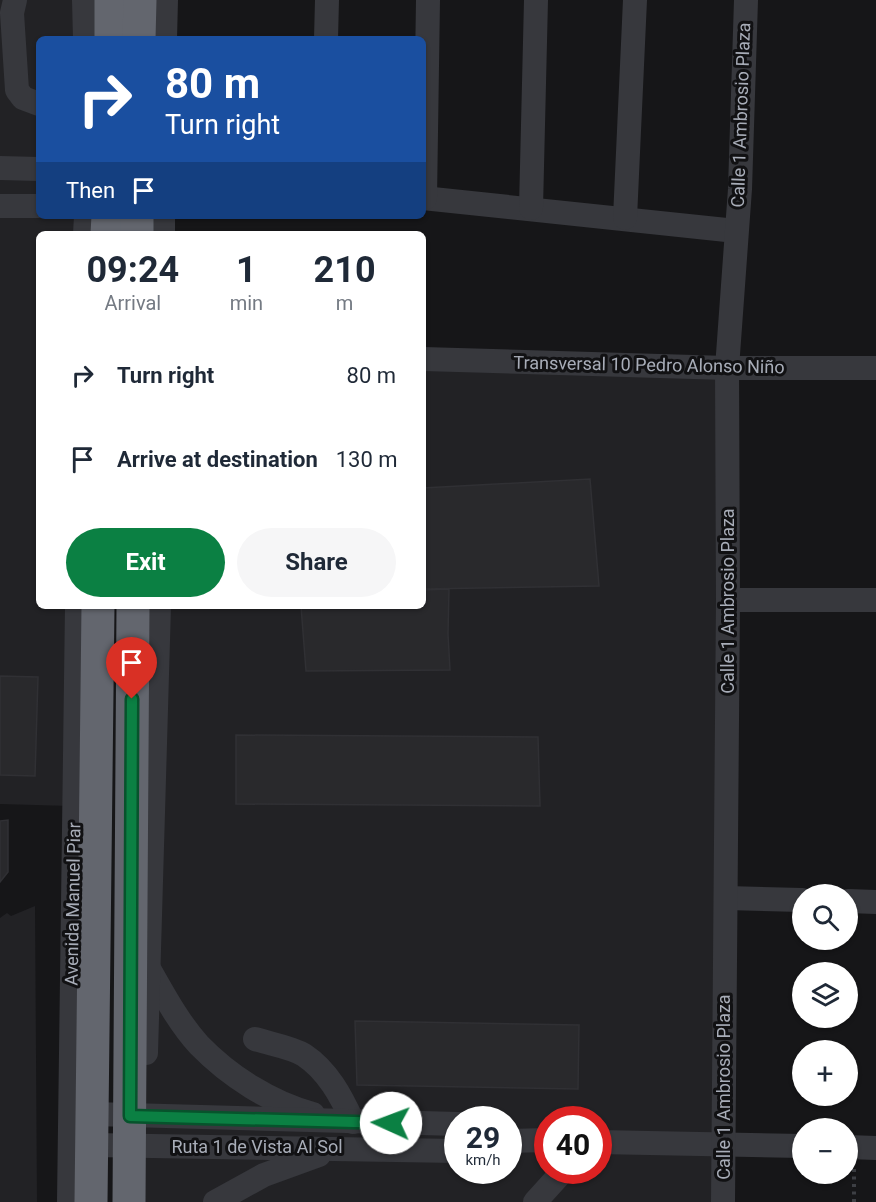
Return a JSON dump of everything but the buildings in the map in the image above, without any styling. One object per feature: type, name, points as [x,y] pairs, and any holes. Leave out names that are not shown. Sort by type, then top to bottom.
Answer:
[{"type":"highway","points":[[111,0],[111,36]]},
{"type":"highway","points":[[139,36],[140,0]]},
{"type":"highway","name":"Avenida Manuel Piar","points":[[91,1202],[93,1129],[86,691],[98,609]]},
{"type":"highway","points":[[129,1202],[137,1131],[133,609]]},
{"type":"street","points":[[15,0],[12,13],[17,90],[23,98],[36,103]]},
{"type":"street","points":[[84,0],[85,36]]},
{"type":"street","points":[[165,36],[166,0]]},
{"type":"street","points":[[326,36],[327,0]]},
{"type":"street","points":[[426,99],[428,0]]},
{"type":"street","points":[[531,208],[536,0]]},
{"type":"street","points":[[625,218],[635,0]]},
{"type":"street","name":"Calle 1 Ambrosio Plaza","points":[[723,1202],[728,600],[727,368],[740,189],[746,0]]},
{"type":"street","points":[[0,168],[36,169]]},
{"type":"street","points":[[426,198],[736,231]]},
{"type":"street","points":[[0,206],[36,206]]},
{"type":"street","name":"Transversal 10 Pedro Alonso Niño","points":[[426,359],[727,368],[876,368]]},
{"type":"street","points":[[728,600],[876,600]]},
{"type":"street","name":"Avenida Manuel Piar","points":[[69,1202],[86,691],[77,609]]},
{"type":"street","points":[[143,1202],[137,1131],[148,967],[159,609]]},
{"type":"street","points":[[726,898],[792,900]]},
{"type":"street","points":[[858,901],[876,902]]},
{"type":"street","points":[[148,967],[177,1015],[198,1044],[232,1074],[271,1098],[300,1111],[346,1122],[342,1098],[326,1074],[302,1054],[255,1039]]},
{"type":"street","name":"Ruta 1 de Vista Al Sol","points":[[137,1131],[346,1122],[444,1124]]},
{"type":"street","name":"Ruta 1 de Vista Al Sol","points":[[93,1129],[342,1148],[444,1150]]},
{"type":"street","points":[[612,1142],[792,1146]]},
{"type":"street","points":[[215,1202],[264,1175],[342,1148]]},
{"type":"street","points":[[535,1202],[551,1184]]},
{"type":"path","points":[[854,1202],[859,1148]]},
{"type":"shaded area","points":[[0,0],[112,0],[111,36],[36,36],[36,219],[108,219],[108,231],[36,231],[36,609],[107,609],[105,807],[0,804]]},
{"type":"shaded area","points":[[426,359],[727,368],[723,1202],[128,1202],[138,609],[426,609]]},
{"type":"shaded area","points":[[35,906],[37,1202],[0,1202],[0,918],[7,913],[11,916]]},
{"type":"route","points":[[132,699],[130,1116],[391,1123]]}]
